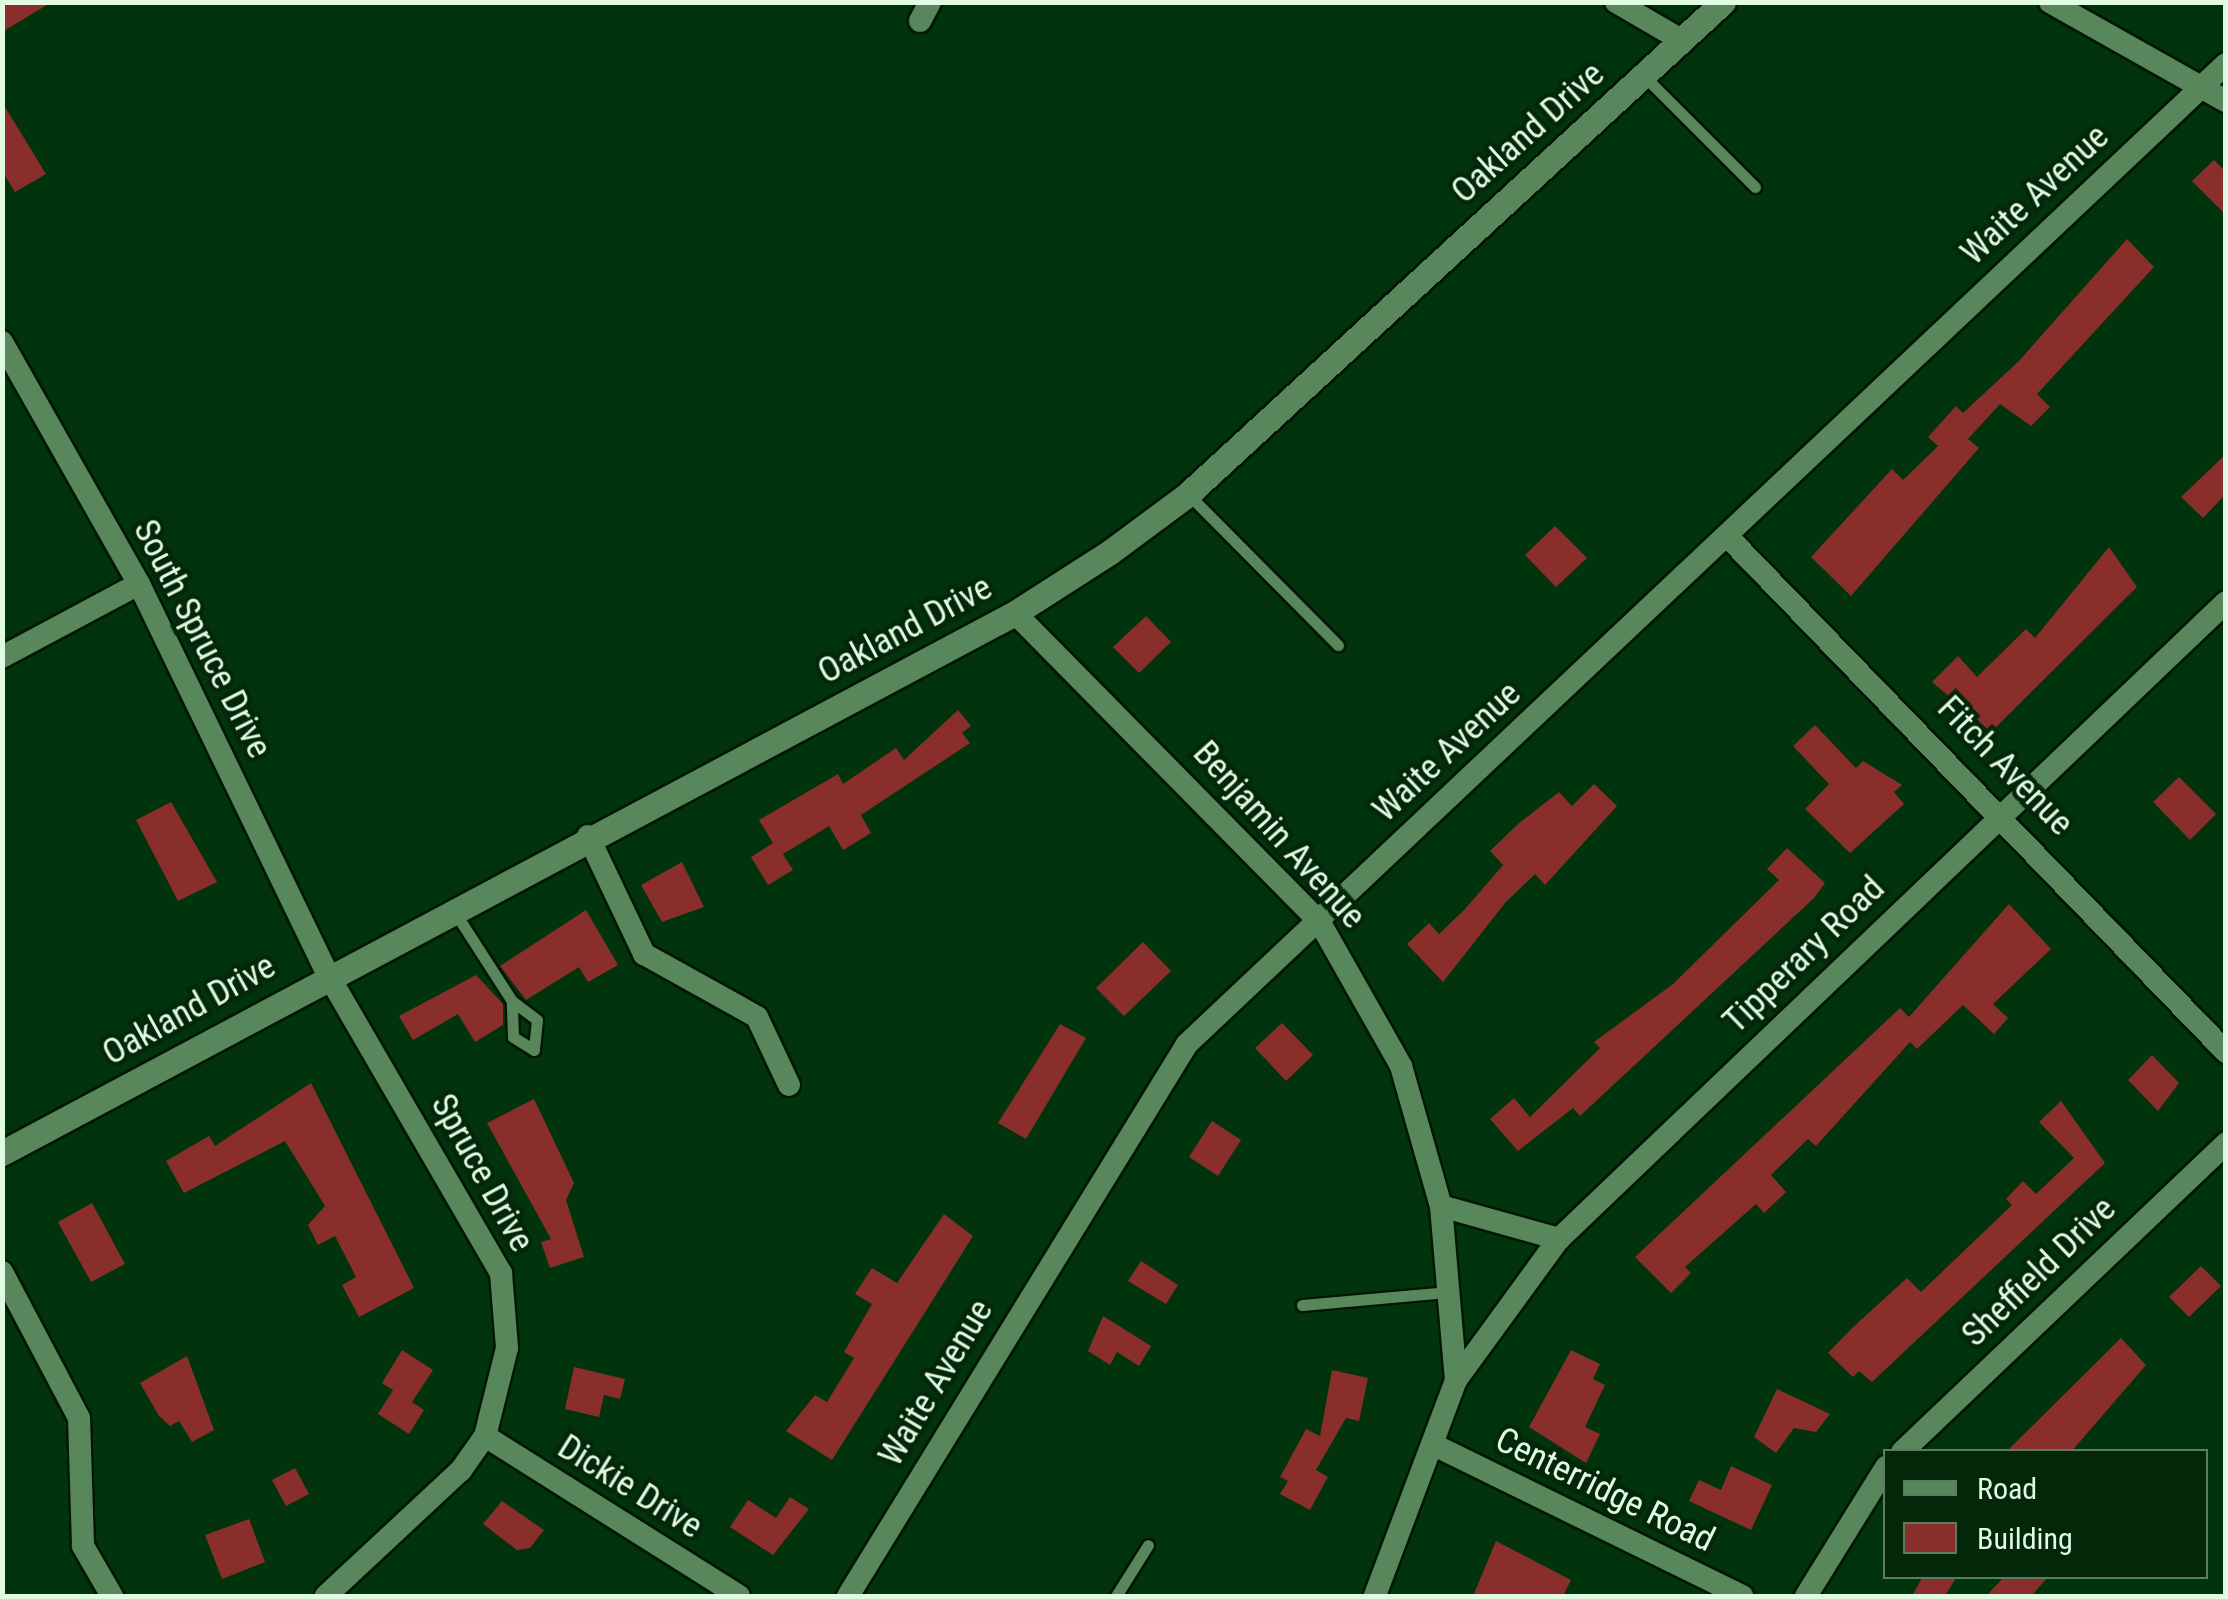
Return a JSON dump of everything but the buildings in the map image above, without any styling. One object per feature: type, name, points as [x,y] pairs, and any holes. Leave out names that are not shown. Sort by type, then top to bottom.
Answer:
[{"type":"main road","name":"Oakland Drive","points":[[2,1153],[327,973],[1014,612],[1188,494],[1723,2]]},
{"type":"street","points":[[1616,2],[1684,40]]},
{"type":"street","points":[[2050,2],[2226,101]]},
{"type":"street","name":"Waite Avenue","points":[[848,1596],[1136,1114],[1187,1044],[2226,64]]},
{"type":"street","name":"South Spruce Drive","points":[[2,342],[139,584],[327,973]]},
{"type":"street","name":"Fitch Avenue","points":[[1726,536],[2003,812],[2226,1052]]},
{"type":"street","points":[[2,657],[139,584]]},
{"type":"street","name":"Tipperary Road","points":[[1456,1380],[1559,1239],[2226,602]]},
{"type":"street","name":"Benjamin Avenue","points":[[1014,612],[1319,920],[1401,1066],[1441,1206],[1456,1380],[1436,1446],[1375,1596]]},
{"type":"street","points":[[588,836],[644,954],[757,1016],[789,1086]]},
{"type":"street","name":"Spruce Drive","points":[[326,1596],[462,1470],[484,1436],[507,1348],[501,1273],[327,973]]},
{"type":"street","name":"Sheffield Drive","points":[[1905,1449],[2226,1144]]},
{"type":"street","points":[[1441,1206],[1559,1239]]},
{"type":"street","points":[[2,1272],[79,1418],[83,1546],[112,1596]]},
{"type":"street","name":"Dickie Drive","points":[[484,1436],[738,1596]]},
{"type":"street","name":"Centerridge Road","points":[[1436,1446],[1742,1596]]},
{"type":"street","points":[[1806,1596],[1883,1472]]},
{"type":"lane","points":[[1644,76],[1755,187]]},
{"type":"lane","points":[[1188,494],[1338,645]]},
{"type":"lane","points":[[451,908],[512,1001]]},
{"type":"lane","points":[[1302,1305],[1449,1292]]},
{"type":"lane","points":[[1116,1596],[1148,1545]]}]
